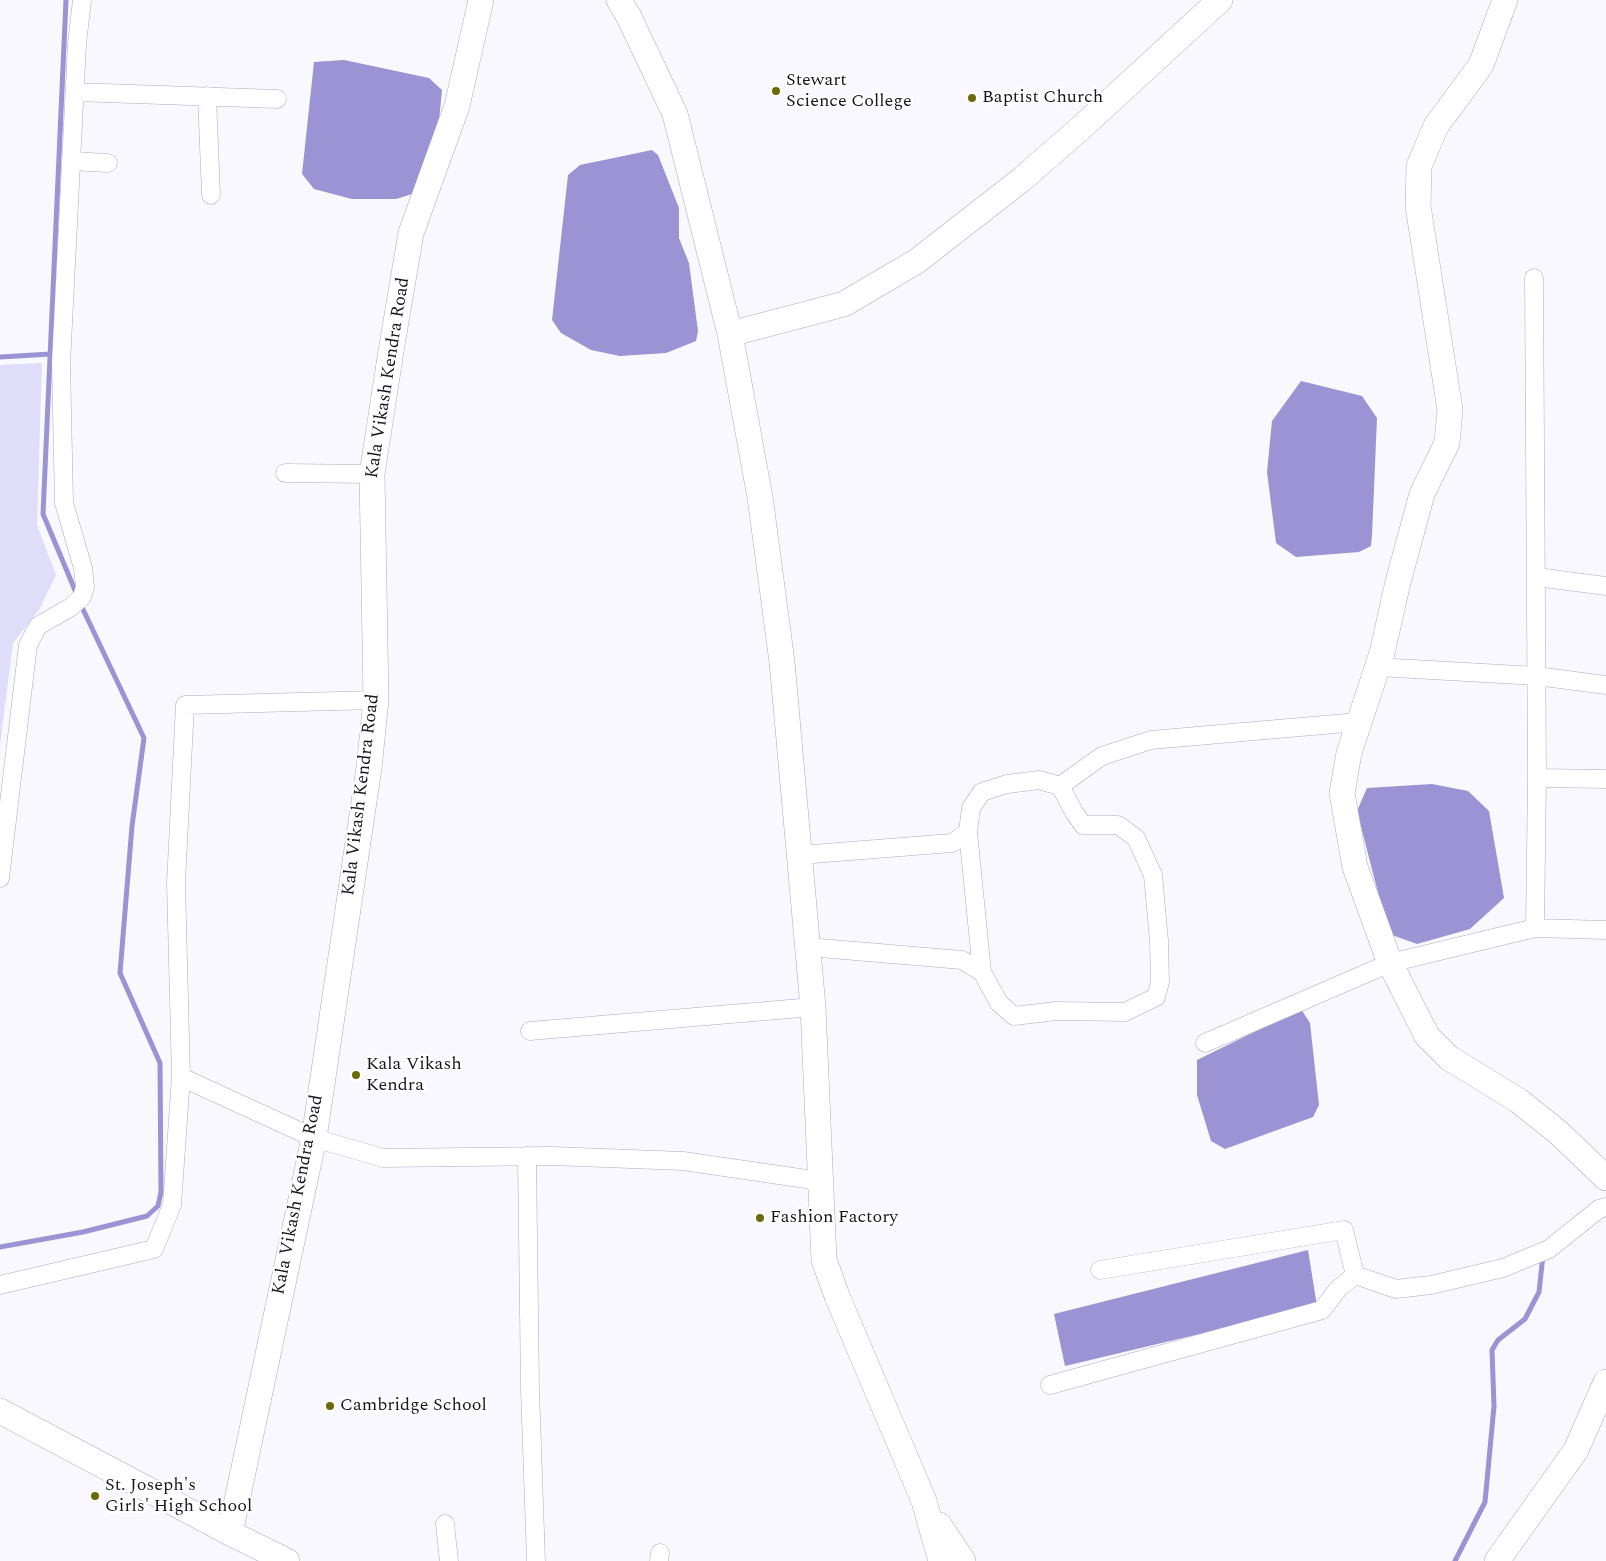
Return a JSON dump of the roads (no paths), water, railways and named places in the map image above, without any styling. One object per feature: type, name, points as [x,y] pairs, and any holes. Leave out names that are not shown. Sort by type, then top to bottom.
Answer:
[{"type":"street","points":[[0,878],[28,645],[38,626],[71,607],[82,596],[84,587],[83,568],[64,503],[61,363],[71,161],[82,0]]},
{"type":"street","points":[[619,0],[675,114],[730,334],[760,497],[782,662],[808,947],[813,1007],[824,1260],[837,1296],[924,1502],[941,1561]]},
{"type":"street","points":[[730,334],[844,304],[917,261],[1055,150],[1220,0]]},
{"type":"street","points":[[1505,0],[1481,65],[1436,126],[1419,166],[1418,206],[1450,410],[1447,443],[1422,494],[1377,667],[1348,753],[1342,793],[1355,867],[1390,964],[1427,1036],[1449,1058],[1519,1100],[1559,1133],[1606,1178]]},
{"type":"street","name":"Kala Vikash Kendra Road","points":[[230,1533],[314,1138],[367,777],[376,700],[372,474],[411,233],[457,106],[478,1]]},
{"type":"street","points":[[75,92],[277,99]]},
{"type":"street","points":[[207,96],[211,195]]},
{"type":"street","points":[[71,161],[108,163]]},
{"type":"street","points":[[1534,278],[1537,577],[1537,778],[1534,928]]},
{"type":"street","points":[[285,473],[372,474]]},
{"type":"street","points":[[1537,577],[1606,586]]},
{"type":"street","points":[[1377,667],[1537,676],[1606,685]]},
{"type":"street","points":[[0,1285],[154,1249],[172,1205],[180,1077],[176,883],[185,705],[376,700]]},
{"type":"street","points":[[1060,786],[1102,756],[1151,740],[1358,722]]},
{"type":"street","points":[[1537,778],[1606,779]]},
{"type":"street","points":[[1039,780],[1060,786],[1083,825],[1118,825],[1136,838],[1153,874],[1159,941],[1160,982],[1156,997],[1125,1012],[1056,1011],[1014,1016],[999,1003],[982,972],[968,832],[971,808],[982,792],[1007,784],[1039,780]]},
{"type":"street","points":[[800,855],[952,843],[968,832]]},
{"type":"street","points":[[1204,1043],[1390,964],[1534,928],[1606,930]]},
{"type":"street","points":[[808,947],[962,960],[982,972]]},
{"type":"street","points":[[530,1031],[813,1007]]},
{"type":"street","points":[[180,1077],[314,1138],[382,1158],[527,1156],[683,1161],[820,1181]]},
{"type":"street","points":[[527,1156],[530,1389],[536,1561]]},
{"type":"street","points":[[1354,1274],[1396,1289],[1431,1285],[1503,1268],[1549,1249],[1599,1209],[1606,1207]]},
{"type":"street","points":[[1100,1270],[1344,1230],[1354,1274]]},
{"type":"street","points":[[1050,1385],[1322,1310],[1338,1288],[1354,1274]]},
{"type":"street","points":[[1496,1561],[1576,1450],[1606,1382]]},
{"type":"street","points":[[1,1414],[287,1561]]},
{"type":"street","points":[[924,1502],[963,1561]]},
{"type":"street","points":[[446,1524],[450,1561]]},
{"type":"waterway","points":[[66,0],[43,514],[77,595]]},
{"type":"waterway","points":[[0,357],[51,354]]},
{"type":"waterway","points":[[0,1247],[83,1232],[147,1216],[158,1206],[161,1192],[160,1063],[120,973],[132,826],[144,738],[80,603]]},
{"type":"waterway","points":[[1455,1561],[1485,1502],[1494,1406],[1492,1350],[1498,1340],[1525,1319],[1539,1292],[1543,1255]]},
{"type":"place","name":"Stewart Science College","points":[[776,91]]},
{"type":"place","name":"Baptist Church","points":[[972,98]]},
{"type":"place","name":"Kala Vikash Kendra","points":[[356,1075]]},
{"type":"place","name":"Fashion Factory","points":[[760,1218]]},
{"type":"place","name":"Cambridge School","points":[[330,1406]]},
{"type":"place","name":"St. Joseph's Girls' High School","points":[[95,1496]]}]
